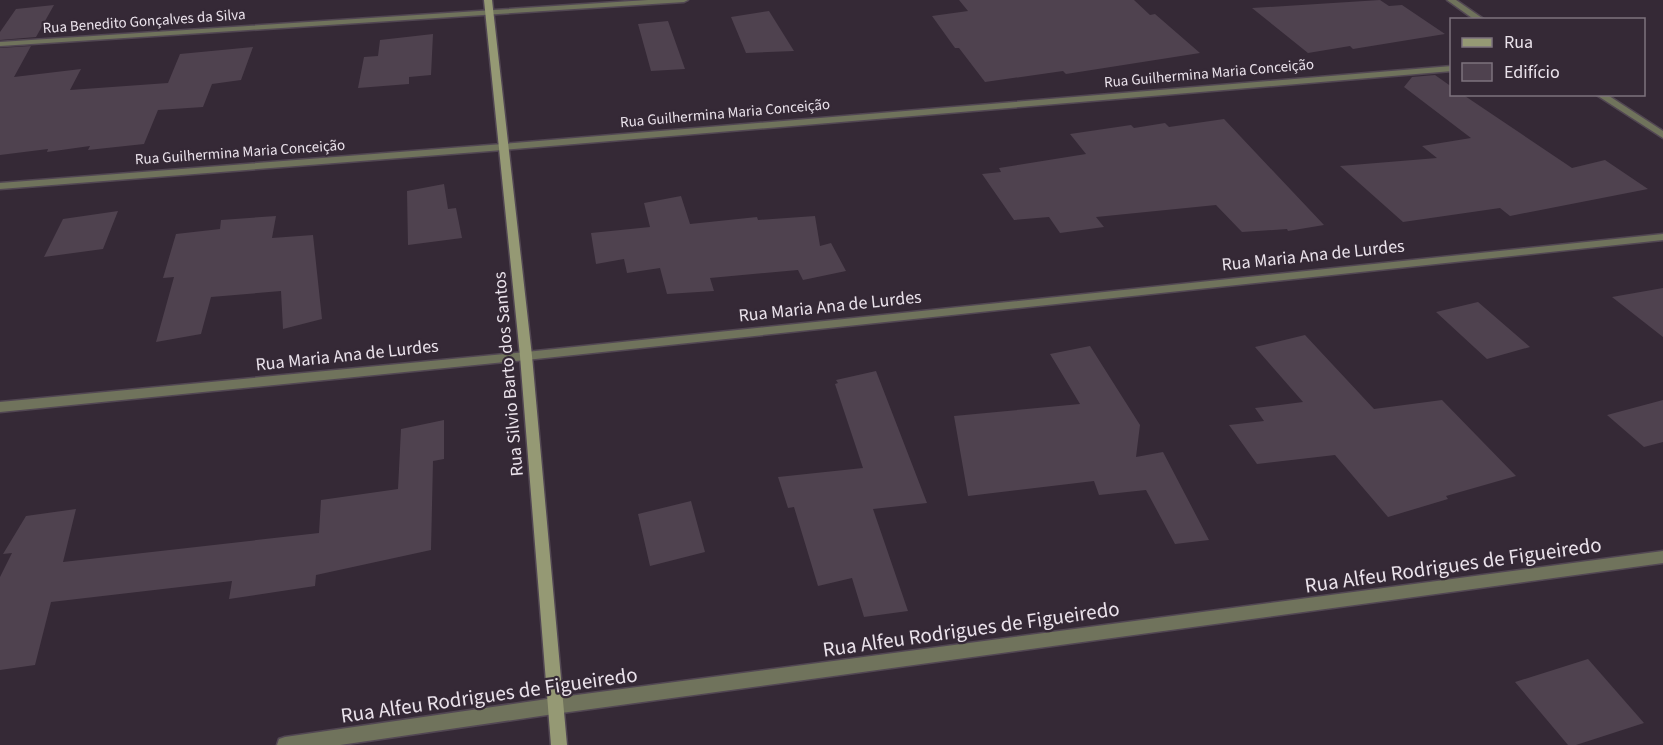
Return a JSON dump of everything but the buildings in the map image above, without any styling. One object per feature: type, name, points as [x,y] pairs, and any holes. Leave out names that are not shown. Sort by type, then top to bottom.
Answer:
[{"type":"street","name":"Rua Silvio Barto dos Santos","points":[[488,0],[526,356],[559,745]]},
{"type":"street","name":"Rua Benedito Gonçalves da Silva","points":[[0,44],[684,0]]},
{"type":"street","points":[[1451,0],[1478,18]]},
{"type":"street","name":"Rua Guilhermina Maria Conceição","points":[[0,186],[503,147],[1450,68]]},
{"type":"street","points":[[1602,96],[1663,135]]},
{"type":"street","name":"Rua Maria Ana de Lurdes","points":[[0,407],[526,356],[1663,237]]},
{"type":"street","name":"Rua Alfeu Rodrigues de Figueiredo","points":[[285,745],[555,706],[1663,557]]}]
